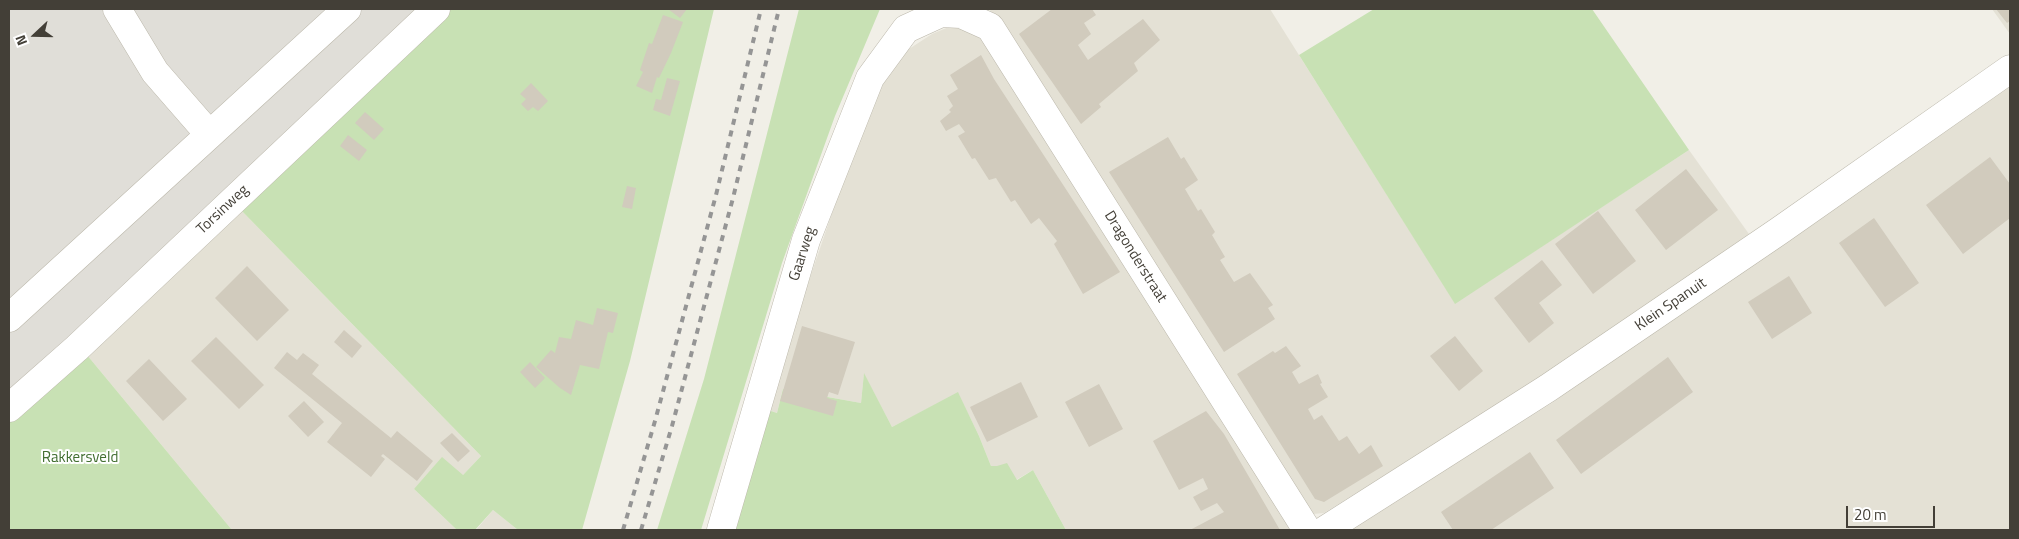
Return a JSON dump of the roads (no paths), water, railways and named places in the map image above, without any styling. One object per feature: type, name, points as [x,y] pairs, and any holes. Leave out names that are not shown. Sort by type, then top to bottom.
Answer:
[{"type":"street","points":[[117,9],[155,72],[209,134]]},
{"type":"street","points":[[9,318],[347,9]]},
{"type":"street","name":"Torsinweg","points":[[9,408],[77,348],[436,9]]},
{"type":"street","name":"Gaarweg","points":[[722,530],[806,240],[870,78],[906,29],[942,12]]},
{"type":"street","name":"Dragonderstraat","points":[[942,12],[961,14],[990,26],[1307,530]]},
{"type":"street","name":"Klein Spanuit","points":[[1325,530],[1556,383],[1779,231],[2010,69]]},
{"type":"railway","points":[[623,530],[655,421],[716,195],[761,9]]},
{"type":"railway","points":[[641,530],[672,426],[733,198],[779,9]]},
{"type":"park label","name":"Rakkersveld","points":[[80,458]]}]
